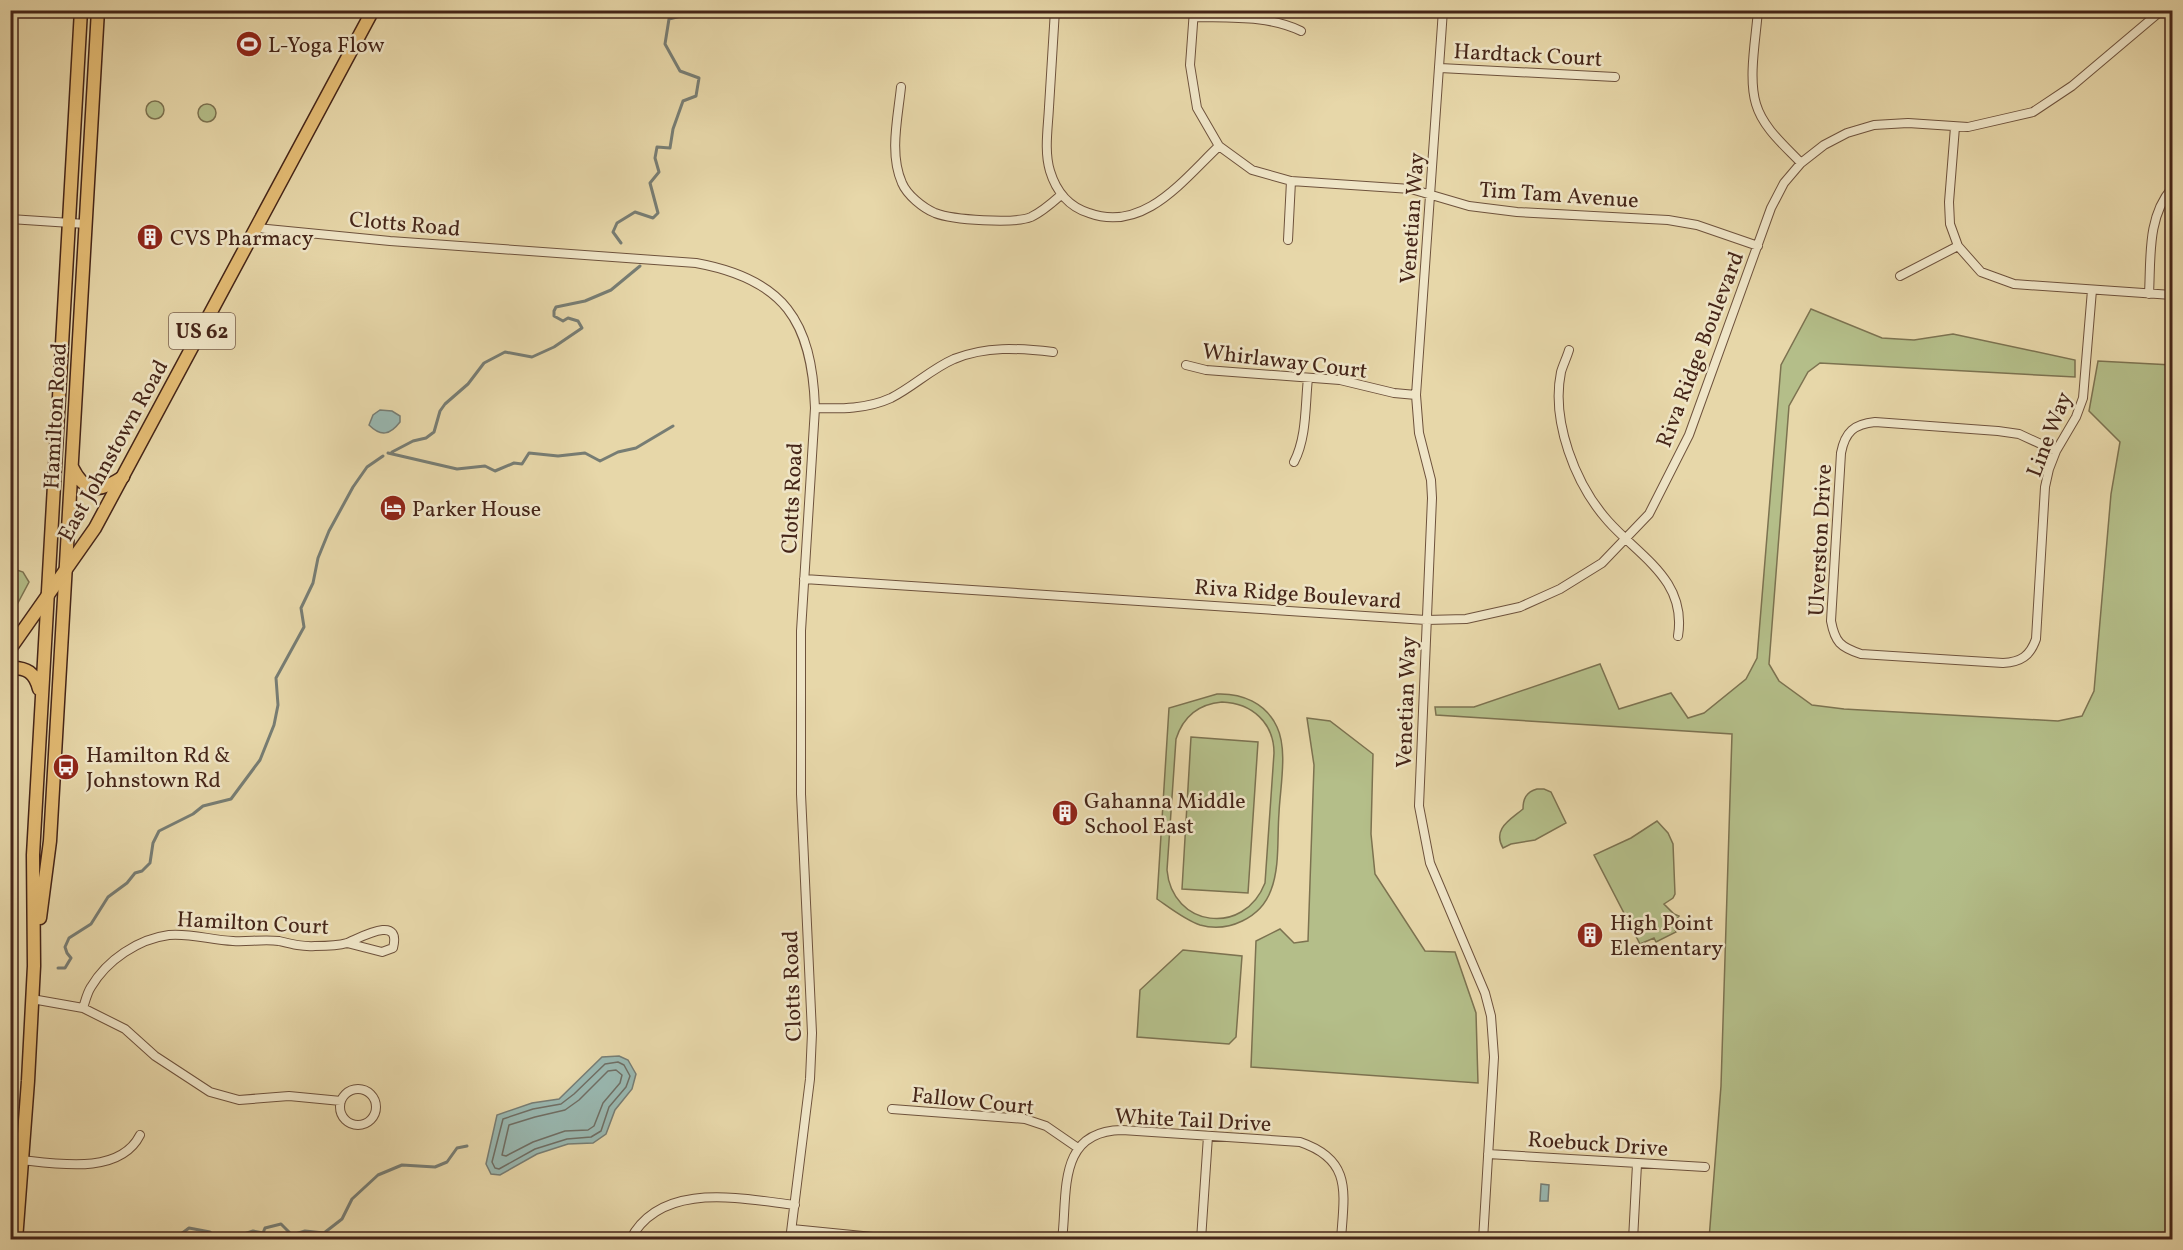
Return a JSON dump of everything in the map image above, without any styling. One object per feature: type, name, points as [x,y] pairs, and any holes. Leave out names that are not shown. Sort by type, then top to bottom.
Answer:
[{"type":"main road","name":"Hamilton Road","points":[[34,966],[33,855],[81,10]]},
{"type":"main road","name":"Hamilton Road","points":[[15,1233],[28,1082],[34,966],[50,841],[98,10]]},
{"type":"main road","name":"East Johnstown Road","points":[[10,649],[95,528],[373,10]]},
{"type":"main road","points":[[72,468],[77,477],[89,488],[108,487],[123,477]]},
{"type":"main road","points":[[10,668],[21,668],[35,677],[41,701]]},
{"type":"street","points":[[1055,10],[1047,145],[1050,171],[1061,195],[1080,210],[1102,218],[1131,217],[1157,204],[1218,146]]},
{"type":"street","name":"Venetian Way","points":[[1443,10],[1416,395],[1419,433],[1431,480],[1432,498],[1419,806],[1430,862],[1485,993],[1491,1016],[1494,1057],[1483,1239]]},
{"type":"street","points":[[1758,10],[1753,78],[1756,104],[1768,128],[1802,163]]},
{"type":"street","name":"Riva Ridge Boulevard","points":[[804,579],[1426,620],[1466,619],[1520,607],[1560,589],[1602,563],[1649,514],[1689,435],[1771,208],[1784,183],[1802,163],[1824,145],[1874,125],[1908,123],[1968,127],[2033,112],[2072,86],[2162,10]]},
{"type":"street","points":[[1194,14],[1285,23],[1301,31]]},
{"type":"street","name":"Tim Tam Avenue","points":[[1194,14],[1190,65],[1197,108],[1218,146],[1252,170],[1292,181],[1411,189],[1469,206],[1668,220],[1697,225],[1758,246]]},
{"type":"street","name":"Hardtack Court","points":[[1440,68],[1614,77]]},
{"type":"street","points":[[901,87],[895,144],[897,165],[902,183],[909,194],[934,213],[952,217],[1007,220],[1030,217],[1061,195]]},
{"type":"street","points":[[1955,127],[1949,202],[1950,224],[1958,246],[1981,272],[2014,284],[2172,295]]},
{"type":"street","points":[[1288,240],[1292,181]]},
{"type":"street","points":[[2149,294],[2153,226],[2162,200],[2172,188]]},
{"type":"street","points":[[10,219],[86,224]]},
{"type":"street","name":"Clotts Road","points":[[257,228],[390,241],[696,263],[724,268],[768,290],[783,304],[798,326],[808,348],[814,376],[815,408],[801,631],[801,794],[812,1033],[810,1079],[790,1239]]},
{"type":"street","points":[[1900,276],[1958,246]]},
{"type":"street","name":"Line Way","points":[[2025,658],[2037,639],[2045,487],[2056,451],[2076,417],[2083,398],[2092,290]]},
{"type":"street","points":[[815,408],[842,409],[866,406],[891,398],[932,370],[979,351],[1001,348],[1053,352]]},
{"type":"street","points":[[1569,350],[1561,371],[1560,398],[1563,433],[1574,465],[1588,495],[1608,520],[1657,568],[1669,584],[1678,601],[1680,624],[1678,636]]},
{"type":"street","name":"Whirlaway Court","points":[[1186,365],[1206,370],[1340,380],[1394,393],[1416,395]]},
{"type":"street","points":[[1294,462],[1300,451],[1302,439],[1308,378]]},
{"type":"street","name":"Ulverston Drive","points":[[2025,658],[2015,663],[2003,663],[1861,654],[1837,641],[1831,621],[1840,453],[1843,440],[1851,429],[1863,423],[1875,422],[2019,434],[2056,451]]},
{"type":"street","name":"Hamilton Court","points":[[83,1008],[90,988],[102,972],[122,954],[143,941],[168,935],[188,935],[233,941],[279,942],[299,947],[347,943],[382,952],[393,948],[394,936],[382,930],[366,933],[347,943]]},
{"type":"street","points":[[32,999],[83,1008],[125,1029],[155,1056],[210,1092],[239,1100],[289,1096],[342,1101]]},
{"type":"street","points":[[361,1089],[367,1091],[375,1100],[373,1117],[364,1124],[353,1124],[341,1112],[342,1101],[349,1091],[361,1089]]},
{"type":"street","name":"Fallow Court","points":[[892,1109],[1025,1119],[1046,1126],[1078,1148]]},
{"type":"street","name":"White Tail Drive","points":[[1078,1148],[1095,1135],[1112,1130],[1300,1142],[1316,1147],[1329,1156],[1337,1166],[1344,1190],[1341,1239]]},
{"type":"street","points":[[21,1160],[69,1164],[102,1162],[125,1154],[140,1135]]},
{"type":"street","points":[[1201,1239],[1208,1136]]},
{"type":"street","points":[[1062,1239],[1068,1166],[1078,1148]]},
{"type":"street","name":"Roebuck Drive","points":[[1488,1154],[1706,1167]]},
{"type":"street","points":[[1633,1239],[1637,1164]]},
{"type":"street","points":[[630,1239],[646,1218],[667,1205],[692,1199],[723,1197],[795,1204]]},
{"type":"street","points":[[792,1228],[903,1239]]},
{"type":"green space","points":[[155,101],[161,104],[164,110],[161,116],[155,119],[149,116],[146,110],[149,104]]},
{"type":"green space","points":[[207,104],[215,109],[216,113],[211,121],[207,122],[199,117],[198,113],[203,105]]},
{"type":"green space","points":[[1811,309],[1882,338],[1914,340],[1953,334],[2075,360],[2075,377],[1820,363],[1808,372],[1789,406],[1769,664],[1779,681],[1812,705],[1844,709],[2058,721],[2082,716],[2094,691],[2111,494],[2120,442],[2089,411],[2098,361],[2172,365],[2172,1239],[1709,1239],[1721,1086],[1732,734],[1436,715],[1435,707],[1474,707],[1600,664],[1619,709],[1671,693],[1688,718],[1704,713],[1746,679],[1757,658],[1781,365]]},
{"type":"green space","points":[[11,568],[23,572],[29,582],[11,616]]},
{"type":"green space","points":[[1217,694],[1235,695],[1260,706],[1272,719],[1280,736],[1283,769],[1274,881],[1260,908],[1252,915],[1232,925],[1211,927],[1194,923],[1157,899],[1169,708]],"holes":[[[1214,703],[1233,703],[1243,706],[1259,717],[1265,724],[1273,742],[1265,883],[1255,900],[1242,912],[1226,918],[1210,918],[1195,913],[1181,904],[1172,889],[1167,870],[1176,739],[1183,724],[1199,709]]]},
{"type":"green space","points":[[1307,718],[1330,721],[1373,754],[1371,834],[1375,874],[1425,951],[1455,952],[1476,1013],[1478,1083],[1251,1067],[1256,941],[1280,929],[1294,943],[1308,941],[1314,765]]},
{"type":"green space","points":[[1191,737],[1258,742],[1248,893],[1182,889]]},
{"type":"green space","points":[[1537,789],[1551,792],[1566,823],[1535,840],[1511,844],[1503,848],[1500,841],[1501,830],[1523,809],[1528,794]]},
{"type":"green space","points":[[1657,821],[1668,833],[1673,844],[1675,894],[1664,904],[1679,916],[1673,926],[1676,932],[1656,942],[1654,938],[1640,944],[1594,855],[1631,838]]},
{"type":"green space","points":[[10,888],[15,888],[11,975]]},
{"type":"green space","points":[[1183,950],[1242,956],[1236,1037],[1229,1044],[1137,1037],[1140,990]]},
{"type":"water","points":[[380,410],[392,411],[400,416],[400,422],[393,430],[381,433],[369,425],[373,415]]},
{"type":"water","points":[[619,1056],[628,1060],[636,1074],[632,1089],[615,1110],[606,1134],[593,1143],[568,1144],[537,1154],[500,1175],[491,1174],[486,1164],[497,1115],[532,1103],[559,1099],[602,1057]]},
{"type":"water","points":[[1541,1184],[1549,1185],[1548,1201],[1540,1201]]},
{"type":"waterway","points":[[621,243],[613,232],[617,223],[635,212],[653,218],[658,213],[650,183],[659,172],[655,158],[657,147],[670,148],[673,129],[683,101],[696,96],[699,78],[680,71],[665,44],[669,19],[704,10]]},
{"type":"waterway","points":[[392,452],[413,441],[426,438],[434,432],[440,411],[445,404],[468,384],[484,363],[505,352],[532,357],[554,347],[582,328],[578,321],[568,318],[563,321],[554,316],[556,307],[585,301],[611,290],[640,266]]},
{"type":"waterway","points":[[388,453],[457,469],[485,466],[495,471],[514,463],[522,464],[529,453],[558,456],[585,453],[600,461],[618,452],[636,448],[673,426]]},
{"type":"waterway","points":[[58,968],[65,968],[71,958],[65,947],[69,938],[91,924],[108,897],[150,863],[153,843],[159,831],[193,814],[203,806],[231,799],[260,760],[274,725],[278,705],[276,678],[304,627],[301,608],[313,583],[318,558],[329,531],[353,487],[367,467],[383,456]]},
{"type":"waterway","points":[[236,1240],[238,1236],[253,1231],[263,1233],[265,1228],[281,1224],[292,1235],[305,1231],[324,1233],[342,1219],[352,1199],[378,1175],[402,1165],[435,1167],[447,1162],[457,1148],[467,1146]]},
{"type":"waterway","points":[[144,1240],[151,1235],[172,1238],[189,1228],[210,1232],[219,1240]]},
{"type":"place","name":"L-Yoga Flow","points":[[249,44]]},
{"type":"place","name":"CVS Pharmacy","points":[[150,237]]},
{"type":"place","name":"Parker House","points":[[393,508]]},
{"type":"place","name":"Hamilton Rd & Johnstown Rd","points":[[66,767]]},
{"type":"place","name":"Gahanna Middle School East","points":[[1065,813]]},
{"type":"place","name":"High Point Elementary","points":[[1590,935]]}]
